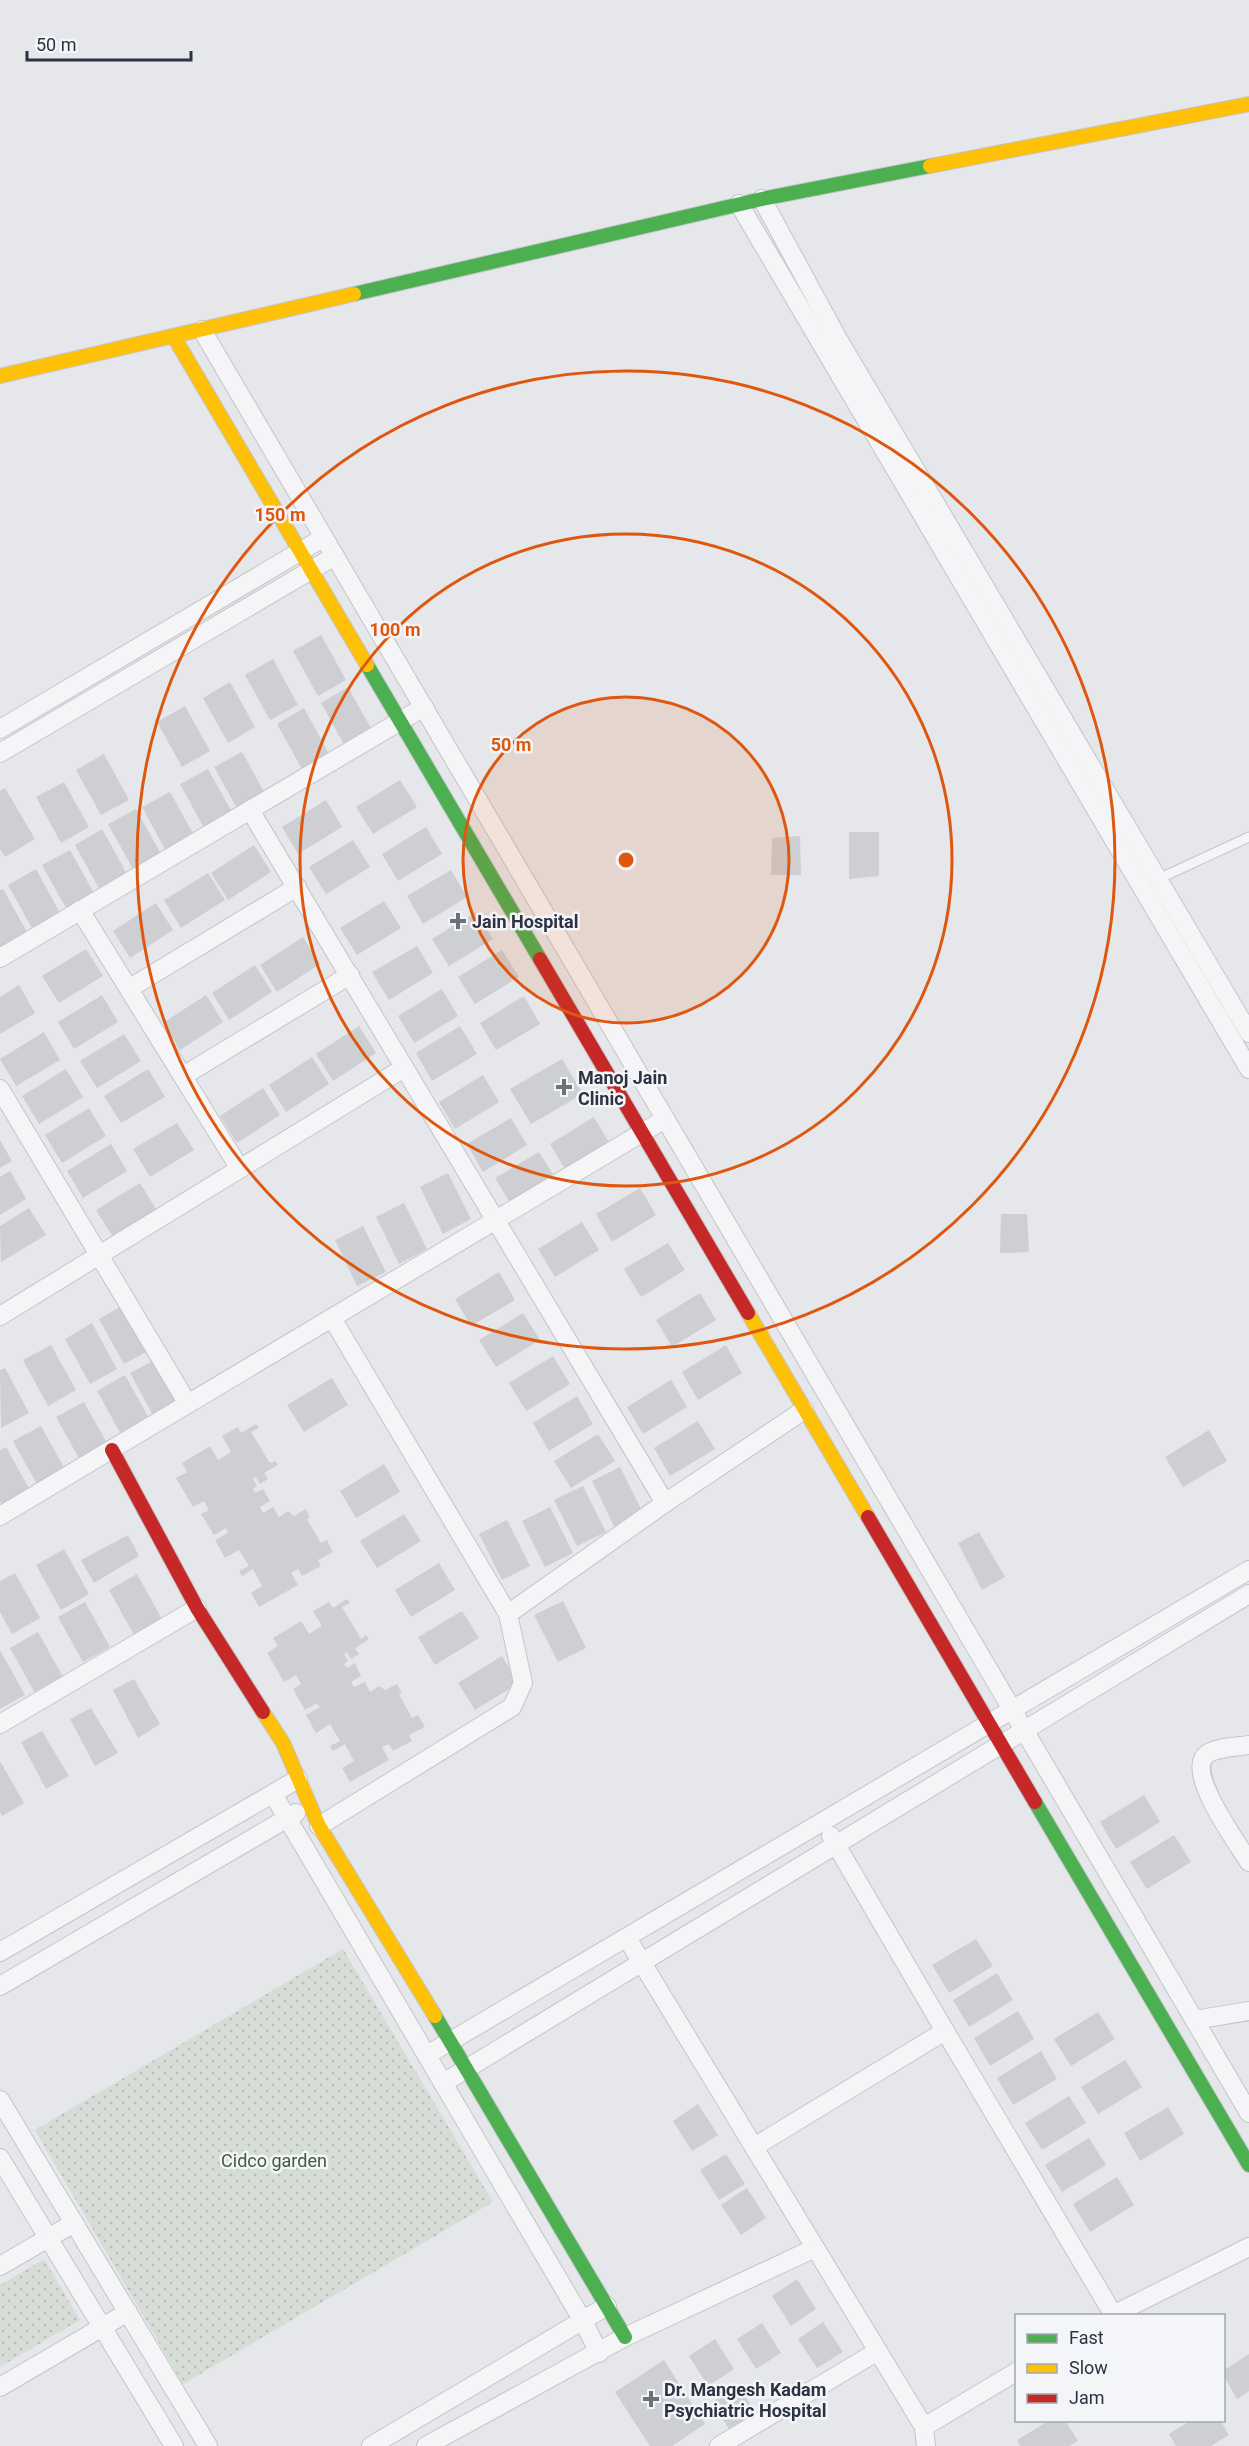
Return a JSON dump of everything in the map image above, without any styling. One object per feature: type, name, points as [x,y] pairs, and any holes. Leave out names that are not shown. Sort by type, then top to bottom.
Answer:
[{"type":"street","points":[[0,376],[739,204],[1249,104]]},
{"type":"street","points":[[762,199],[838,339],[1249,1033]]},
{"type":"street","points":[[739,204],[1249,1069]]},
{"type":"street","points":[[202,330],[1249,2113]]},
{"type":"street","points":[[174,337],[1249,2165]]},
{"type":"street","points":[[0,729],[323,538]]},
{"type":"street","points":[[0,753],[335,556]]},
{"type":"street","points":[[0,958],[424,707]]},
{"type":"street","points":[[250,810],[665,1503]]},
{"type":"street","points":[[130,988],[297,887]]},
{"type":"street","points":[[80,910],[240,1169]]},
{"type":"street","points":[[183,1076],[350,975]]},
{"type":"street","points":[[0,1316],[405,1068]]},
{"type":"street","points":[[0,1089],[188,1404]]},
{"type":"street","points":[[0,1516],[666,1119]]},
{"type":"street","points":[[319,1826],[512,1707],[523,1683],[508,1614],[332,1318]]},
{"type":"street","points":[[508,1614],[665,1503],[804,1410]]},
{"type":"street","points":[[112,1450],[197,1608],[283,1743],[319,1826],[451,2041],[625,2337]]},
{"type":"street","points":[[861,1506],[885,1493]]},
{"type":"street","points":[[427,2055],[990,1725],[1249,1570]]},
{"type":"street","points":[[443,2083],[1249,1594]]},
{"type":"street","points":[[0,1724],[197,1608]]},
{"type":"street","points":[[1249,1745],[1206,1754],[1201,1764],[1201,1773],[1208,1795],[1249,1862]]},
{"type":"street","points":[[0,1952],[298,1779]]},
{"type":"street","points":[[273,1794],[583,2321],[599,2353]]},
{"type":"street","points":[[0,1986],[287,1817],[311,1806]]},
{"type":"street","points":[[823,1823],[1111,2314]]},
{"type":"street","points":[[627,1938],[924,2427],[926,2446]]},
{"type":"street","points":[[1194,2020],[1249,2011]]},
{"type":"street","points":[[754,2147],[945,2031]]},
{"type":"street","points":[[0,2100],[208,2446]]},
{"type":"street","points":[[0,2158],[174,2446]]},
{"type":"street","points":[[0,2266],[74,2223]]},
{"type":"street","points":[[1114,2314],[1249,2247]]},
{"type":"street","points":[[424,2415],[435,2444],[625,2337],[815,2248]]},
{"type":"street","points":[[371,2446],[606,2307]]},
{"type":"street","points":[[0,2387],[128,2312]]},
{"type":"street","points":[[719,2446],[742,2441],[878,2351]]},
{"type":"street","points":[[924,2427],[1015,2373]]},
{"type":"lane","points":[[1142,888],[1249,837]]},
{"type":"green space","name":"Cidco garden","points":[[343,1949],[493,2202],[183,2384],[35,2130]]},
{"type":"green space","points":[[44,2259],[80,2320],[0,2367],[0,2285]]},
{"type":"building","points":[[321,635],[346,680],[318,696],[293,651]]},
{"type":"building","points":[[273,659],[298,705],[270,720],[245,675]]},
{"type":"building","points":[[230,682],[255,727],[228,743],[203,698]]},
{"type":"building","points":[[348,687],[373,732],[346,748],[321,703]]},
{"type":"building","points":[[185,706],[210,751],[182,767],[157,722]]},
{"type":"building","points":[[304,708],[329,754],[302,769],[277,724]]},
{"type":"building","points":[[242,752],[267,797],[239,812],[214,767]]},
{"type":"building","points":[[104,754],[129,800],[101,815],[76,770]]},
{"type":"building","points":[[208,769],[233,814],[205,830],[180,784]]},
{"type":"building","points":[[400,780],[417,807],[373,834],[356,807]]},
{"type":"building","points":[[64,782],[89,827],[61,843],[36,797]]},
{"type":"building","points":[[5,788],[35,839],[5,857],[0,849],[0,791]]},
{"type":"building","points":[[170,792],[195,837],[167,853],[142,807]]},
{"type":"building","points":[[326,800],[342,827],[298,854],[282,827]]},
{"type":"building","points":[[136,809],[161,854],[133,869],[108,824]]},
{"type":"building","points":[[426,827],[442,854],[398,881],[382,854]]},
{"type":"building","points":[[102,829],[127,874],[100,890],[75,845]]},
{"type":"building","points":[[849,832],[879,832],[879,876],[849,879]]},
{"type":"building","points":[[800,836],[801,875],[771,875],[772,838]]},
{"type":"building","points":[[353,840],[370,867],[326,894],[309,867]]},
{"type":"building","points":[[254,845],[271,872],[228,900],[211,873]]},
{"type":"building","points":[[70,850],[95,895],[67,910],[42,865]]},
{"type":"building","points":[[36,869],[61,915],[33,930],[8,885]]},
{"type":"building","points":[[451,870],[467,897],[423,924],[407,896]]},
{"type":"building","points":[[208,873],[225,900],[181,928],[164,900]]},
{"type":"building","points":[[3,889],[28,934],[0,949],[0,890]]},
{"type":"building","points":[[384,901],[401,928],[357,955],[340,928]]},
{"type":"building","points":[[156,903],[173,930],[130,958],[113,931]]},
{"type":"building","points":[[476,912],[493,939],[449,966],[432,939]]},
{"type":"building","points":[[303,937],[320,964],[277,992],[260,965]]},
{"type":"building","points":[[417,946],[433,973],[389,1000],[372,972]]},
{"type":"building","points":[[86,949],[103,976],[59,1003],[42,976]]},
{"type":"building","points":[[502,950],[519,977],[475,1004],[458,977]]},
{"type":"building","points":[[255,965],[272,992],[229,1020],[212,993]]},
{"type":"building","points":[[19,985],[35,1013],[0,1034],[0,997]]},
{"type":"building","points":[[442,989],[458,1016],[414,1043],[398,1016]]},
{"type":"building","points":[[102,995],[118,1022],[74,1049],[58,1022]]},
{"type":"building","points":[[206,995],[223,1022],[180,1050],[163,1023]]},
{"type":"building","points":[[524,996],[540,1024],[496,1050],[480,1023]]},
{"type":"building","points":[[359,1026],[376,1053],[333,1081],[316,1054]]},
{"type":"building","points":[[460,1026],[477,1054],[432,1081],[416,1053]]},
{"type":"building","points":[[44,1032],[60,1060],[16,1086],[0,1059]]},
{"type":"building","points":[[124,1034],[141,1061],[97,1088],[80,1061]]},
{"type":"building","points":[[312,1057],[329,1084],[286,1112],[269,1085]]},
{"type":"building","points":[[562,1059],[583,1094],[531,1124],[510,1089]]},
{"type":"building","points":[[66,1069],[83,1097],[39,1124],[22,1096]]},
{"type":"building","points":[[148,1069],[165,1097],[121,1123],[104,1096]]},
{"type":"building","points":[[483,1075],[499,1102],[455,1129],[439,1102]]},
{"type":"building","points":[[263,1088],[280,1115],[237,1143],[220,1116]]},
{"type":"building","points":[[89,1108],[106,1136],[62,1163],[45,1135]]},
{"type":"building","points":[[594,1117],[610,1144],[566,1171],[550,1144]]},
{"type":"building","points":[[511,1118],[527,1145],[483,1172],[467,1144]]},
{"type":"building","points":[[177,1123],[194,1150],[150,1177],[133,1149]]},
{"type":"building","points":[[0,1140],[12,1161],[0,1168]]},
{"type":"building","points":[[111,1144],[127,1171],[83,1198],[67,1171]]},
{"type":"building","points":[[539,1152],[556,1179],[512,1206],[495,1178]]},
{"type":"building","points":[[10,1171],[26,1199],[0,1215],[0,1177]]},
{"type":"building","points":[[448,1173],[471,1219],[443,1234],[420,1187]]},
{"type":"building","points":[[140,1183],[157,1211],[113,1237],[96,1210]]},
{"type":"building","points":[[640,1188],[656,1215],[612,1242],[596,1214]]},
{"type":"building","points":[[404,1203],[427,1249],[399,1264],[376,1217]]},
{"type":"building","points":[[29,1208],[46,1235],[1,1262],[0,1226]]},
{"type":"building","points":[[1001,1214],[1027,1214],[1029,1252],[1000,1253]]},
{"type":"building","points":[[582,1222],[599,1250],[555,1277],[538,1249]]},
{"type":"building","points":[[363,1226],[386,1272],[357,1286],[335,1240]]},
{"type":"building","points":[[668,1243],[685,1270],[641,1297],[624,1269]]},
{"type":"building","points":[[499,1272],[515,1300],[471,1326],[455,1299]]},
{"type":"building","points":[[700,1293],[716,1320],[672,1347],[656,1320]]},
{"type":"building","points":[[127,1303],[152,1349],[124,1364],[99,1319]]},
{"type":"building","points":[[523,1313],[540,1340],[496,1367],[479,1340]]},
{"type":"building","points":[[92,1323],[117,1369],[90,1384],[65,1339]]},
{"type":"building","points":[[51,1345],[76,1390],[48,1406],[23,1360]]},
{"type":"building","points":[[726,1345],[742,1373],[698,1400],[682,1372]]},
{"type":"building","points":[[553,1356],[570,1384],[526,1411],[509,1383]]},
{"type":"building","points":[[155,1360],[183,1403],[155,1419],[130,1373]]},
{"type":"building","points":[[5,1368],[29,1413],[1,1428],[0,1370]]},
{"type":"building","points":[[125,1375],[150,1420],[122,1436],[97,1391]]},
{"type":"building","points":[[332,1378],[348,1405],[304,1432],[287,1405]]},
{"type":"building","points":[[671,1380],[687,1407],[643,1434],[627,1407]]},
{"type":"building","points":[[577,1396],[593,1424],[549,1451],[533,1423]]},
{"type":"building","points":[[84,1402],[109,1447],[81,1462],[56,1417]]},
{"type":"building","points":[[698,1421],[715,1449],[670,1476],[654,1448]]},
{"type":"building","points":[[256,1424],[259,1428],[251,1432],[270,1463],[275,1461],[278,1465],[264,1473],[268,1479],[260,1484],[256,1477],[253,1479],[257,1486],[253,1489],[255,1493],[263,1489],[270,1501],[260,1507],[263,1513],[273,1507],[279,1517],[288,1511],[294,1516],[306,1509],[310,1518],[307,1519],[321,1543],[327,1540],[333,1552],[318,1560],[321,1566],[302,1576],[298,1569],[291,1573],[298,1585],[259,1607],[251,1593],[262,1586],[253,1569],[242,1576],[239,1571],[249,1566],[239,1550],[225,1558],[215,1540],[228,1533],[226,1528],[214,1535],[201,1514],[209,1510],[204,1501],[193,1507],[176,1478],[187,1472],[182,1463],[210,1446],[218,1460],[231,1452],[222,1436],[238,1427],[241,1433]]},
{"type":"building","points":[[41,1426],[66,1471],[38,1486],[13,1441]]},
{"type":"building","points":[[1209,1430],[1227,1461],[1183,1487],[1165,1457]]},
{"type":"building","points":[[598,1434],[615,1461],[571,1488],[554,1461]]},
{"type":"building","points":[[6,1447],[31,1492],[3,1507],[0,1502],[0,1450]]},
{"type":"building","points":[[384,1464],[400,1492],[356,1518],[340,1491]]},
{"type":"building","points":[[620,1467],[643,1513],[615,1528],[592,1481]]},
{"type":"building","points":[[583,1486],[606,1532],[577,1546],[554,1500]]},
{"type":"building","points":[[550,1507],[573,1553],[545,1567],[522,1521]]},
{"type":"building","points":[[404,1514],[421,1541],[377,1568],[360,1541]]},
{"type":"building","points":[[507,1520],[530,1566],[502,1580],[479,1534]]},
{"type":"building","points":[[979,1532],[1005,1577],[982,1590],[958,1543]]},
{"type":"building","points":[[128,1535],[139,1556],[94,1583],[81,1560]]},
{"type":"building","points":[[64,1549],[89,1594],[61,1610],[36,1565]]},
{"type":"building","points":[[439,1563],[455,1590],[411,1617],[395,1590]]},
{"type":"building","points":[[15,1573],[40,1618],[12,1634],[0,1612],[0,1581]]},
{"type":"building","points":[[137,1574],[162,1619],[134,1635],[109,1590]]},
{"type":"building","points":[[347,1599],[350,1603],[342,1607],[361,1639],[366,1635],[369,1639],[355,1648],[359,1654],[351,1659],[347,1652],[344,1654],[348,1661],[344,1664],[347,1668],[355,1663],[361,1676],[351,1682],[354,1687],[365,1682],[370,1692],[379,1686],[385,1690],[397,1684],[402,1693],[399,1694],[412,1718],[418,1715],[425,1727],[409,1735],[412,1741],[393,1751],[389,1744],[382,1747],[389,1760],[350,1782],[342,1768],[354,1761],[345,1744],[333,1751],[330,1746],[340,1741],[330,1724],[316,1733],[306,1715],[320,1707],[317,1703],[305,1710],[293,1689],[301,1684],[296,1675],[284,1682],[267,1653],[278,1646],[273,1638],[301,1621],[309,1634],[322,1626],[313,1611],[329,1602],[333,1608]]},
{"type":"building","points":[[563,1601],[586,1648],[558,1662],[534,1615]]},
{"type":"building","points":[[85,1602],[110,1647],[83,1662],[58,1617]]},
{"type":"building","points":[[462,1611],[479,1638],[435,1665],[418,1637]]},
{"type":"building","points":[[38,1632],[63,1677],[35,1693],[10,1648]]},
{"type":"building","points":[[0,1650],[25,1695],[0,1709]]},
{"type":"building","points":[[502,1656],[519,1683],[475,1710],[458,1683]]},
{"type":"building","points":[[134,1679],[160,1724],[138,1738],[113,1690]]},
{"type":"building","points":[[91,1708],[118,1753],[95,1766],[70,1719]]},
{"type":"building","points":[[42,1731],[69,1776],[46,1789],[21,1742]]},
{"type":"building","points":[[0,1761],[24,1803],[2,1816],[0,1812]]},
{"type":"building","points":[[1144,1795],[1160,1822],[1116,1849],[1100,1822]]},
{"type":"building","points":[[1174,1835],[1191,1862],[1147,1889],[1130,1862]]},
{"type":"building","points":[[976,1939],[993,1966],[949,1993],[932,1965]]},
{"type":"building","points":[[997,1973],[1013,2000],[969,2027],[953,2000]]},
{"type":"building","points":[[1018,2011],[1034,2039],[990,2066],[974,2038]]},
{"type":"building","points":[[1098,2012],[1115,2039],[1071,2066],[1054,2039]]},
{"type":"building","points":[[1041,2051],[1057,2079],[1013,2105],[997,2078]]},
{"type":"building","points":[[1125,2060],[1142,2087],[1098,2114],[1081,2087]]},
{"type":"building","points":[[1069,2096],[1086,2123],[1042,2150],[1025,2123]]},
{"type":"building","points":[[698,2104],[718,2135],[692,2151],[673,2121]]},
{"type":"building","points":[[1168,2107],[1184,2134],[1140,2161],[1124,2133]]},
{"type":"building","points":[[1089,2138],[1106,2165],[1062,2192],[1045,2165]]},
{"type":"building","points":[[726,2154],[745,2184],[719,2200],[700,2170]]},
{"type":"building","points":[[1117,2177],[1134,2205],[1090,2232],[1073,2204]]},
{"type":"building","points":[[747,2188],[766,2218],[741,2235],[721,2205]]},
{"type":"building","points":[[797,2279],[816,2309],[791,2326],[772,2296]]},
{"type":"building","points":[[823,2322],[843,2352],[817,2368],[798,2339]]},
{"type":"building","points":[[762,2323],[781,2353],[756,2369],[737,2339]]},
{"type":"building","points":[[715,2339],[734,2369],[708,2386],[689,2356]]},
{"type":"building","points":[[1249,2354],[1249,2391],[1237,2399],[1225,2378],[1225,2369]]},
{"type":"building","points":[[664,2360],[705,2424],[672,2446],[650,2446],[615,2392]]},
{"type":"building","points":[[738,2385],[757,2415],[731,2432],[712,2402]]},
{"type":"building","points":[[1047,2422],[1066,2422],[1078,2441],[1069,2446],[1020,2446],[1017,2440]]},
{"type":"building","points":[[1188,2422],[1221,2422],[1229,2435],[1211,2446],[1176,2446],[1169,2434]]},
{"type":"traffic: fast","points":[[354,294],[762,199],[930,166]]},
{"type":"traffic: fast","points":[[367,665],[540,959]]},
{"type":"traffic: fast","points":[[1035,1802],[1249,2165]]},
{"type":"traffic: fast","points":[[435,2016],[625,2337]]},
{"type":"traffic: slow","points":[[930,166],[1249,104]]},
{"type":"traffic: slow","points":[[0,376],[354,294]]},
{"type":"traffic: slow","points":[[174,337],[367,665]]},
{"type":"traffic: slow","points":[[748,1313],[868,1517]]},
{"type":"traffic: slow","points":[[263,1712],[283,1743],[319,1826],[435,2016]]},
{"type":"traffic: jam","points":[[540,959],[748,1313]]},
{"type":"traffic: jam","points":[[112,1450],[197,1608],[263,1712]]},
{"type":"traffic: jam","points":[[868,1517],[1035,1802]]},
{"type":"place","name":"Jain Hospital","points":[[458,921]]},
{"type":"place","name":"Manoj Jain Clinic","points":[[564,1087]]},
{"type":"place","name":"Dr. Mangesh Kadam Psychiatric Hospital","points":[[651,2399]]}]
